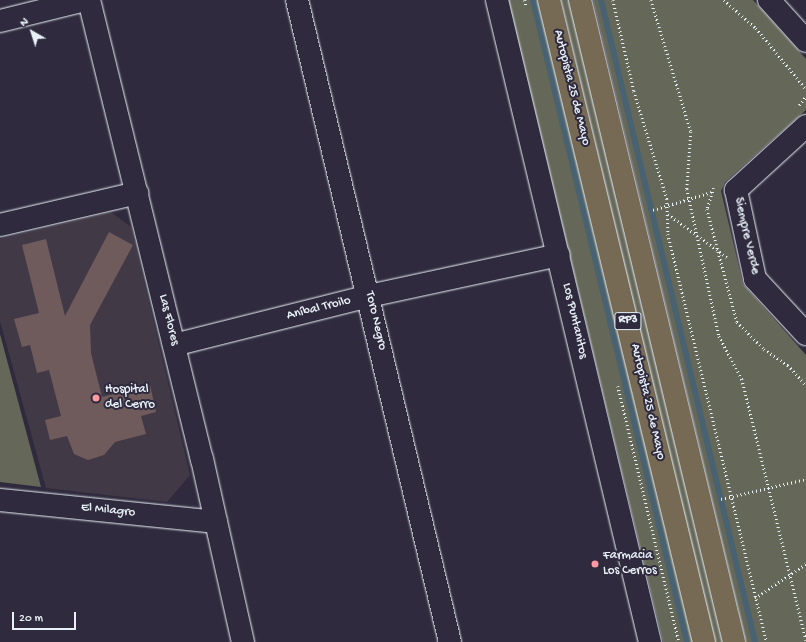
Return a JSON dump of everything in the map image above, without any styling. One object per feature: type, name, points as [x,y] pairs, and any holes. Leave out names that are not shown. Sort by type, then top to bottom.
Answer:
[{"type":"main road","name":"Autopista 25 de Mayo","points":[[549,0],[704,642]]},
{"type":"main road","name":"RP3","points":[[580,0],[734,642]]},
{"type":"street","points":[[0,21],[85,0]]},
{"type":"street","name":"Las Flores","points":[[89,0],[174,345],[243,642]]},
{"type":"street","name":"Toro Negro","points":[[297,0],[369,296],[450,642]]},
{"type":"street","name":"Los Puntanitos","points":[[497,0],[650,642]]},
{"type":"street","points":[[769,0],[806,41]]},
{"type":"street","points":[[736,190],[806,126]]},
{"type":"street","name":"Siempre Verde","points":[[736,190],[755,279],[806,334]]},
{"type":"street","points":[[0,225],[137,193]]},
{"type":"street","name":"Aníbal Troilo","points":[[174,345],[369,296],[559,255]]},
{"type":"street","name":"El Milagro","points":[[0,500],[216,522]]},
{"type":"path","points":[[613,0],[634,91],[668,206],[670,241],[755,598],[767,642]]},
{"type":"path","points":[[651,0],[691,132],[687,158],[689,199],[719,336],[742,379],[806,640]]},
{"type":"path","points":[[724,0],[756,28],[806,89]]},
{"type":"path","points":[[649,212],[712,192],[736,190]]},
{"type":"path","points":[[668,214],[696,232],[755,279]]},
{"type":"path","points":[[731,496],[806,479]]},
{"type":"path","points":[[755,598],[806,564]]},
{"type":"shaded area","name":"Hospital del Cerro","points":[[111,212],[131,227],[190,475],[167,502],[46,488],[0,321],[0,239]]},
{"type":"green space","points":[[508,0],[538,0],[694,642],[663,642]]},
{"type":"green space","points":[[561,0],[569,0],[724,642],[714,642]]},
{"type":"green space","points":[[593,0],[753,0],[806,59],[806,110],[725,182],[721,191],[743,284],[806,355],[806,642],[746,642]]},
{"type":"green space","points":[[0,334],[41,487],[0,482]]},
{"type":"building","points":[[109,232],[133,245],[90,325],[91,353],[102,397],[150,385],[156,412],[141,416],[146,434],[115,442],[104,455],[88,460],[74,454],[67,436],[50,440],[45,420],[61,416],[49,370],[37,373],[30,345],[22,347],[14,319],[39,313],[22,245],[46,239],[65,316]]},
{"type":"waterway","points":[[533,0],[687,642]]},
{"type":"waterway","points":[[601,0],[755,642]]},
{"type":"place","name":"Hospital del Cerro","points":[[96,398]]},
{"type":"place","name":"Farmacia Los Cerros","points":[[595,564]]}]
